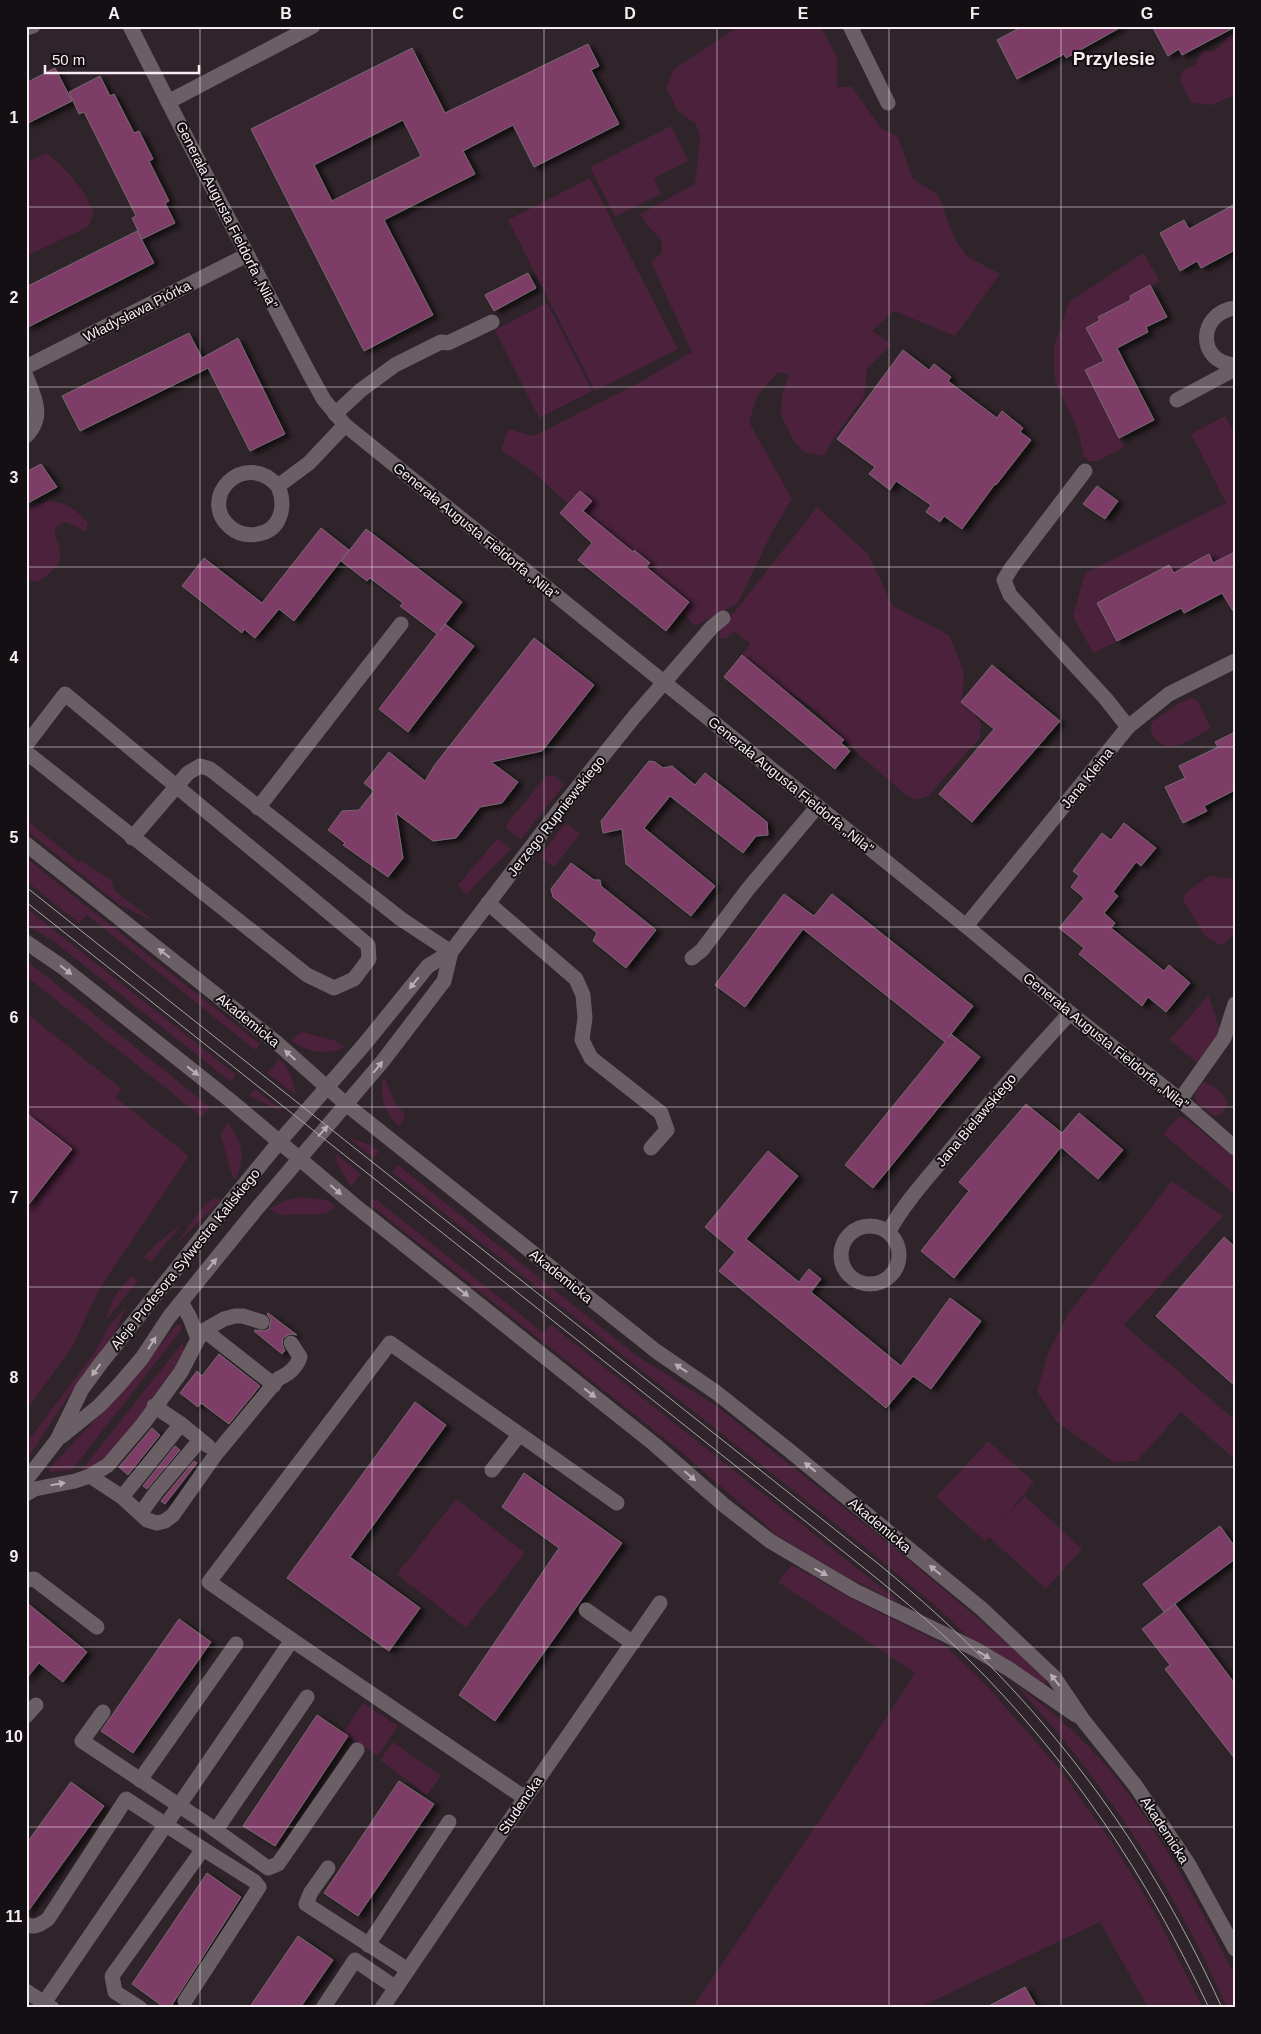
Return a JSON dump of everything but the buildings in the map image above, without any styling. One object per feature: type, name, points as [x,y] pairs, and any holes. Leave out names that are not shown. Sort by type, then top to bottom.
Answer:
[{"type":"street","points":[[26,28],[33,26]]},
{"type":"street","name":"Generała Augusta Fieldorfa „Nila”","points":[[130,26],[309,373],[324,400],[340,419],[966,926],[1070,1013],[1180,1100],[1235,1148]]},
{"type":"street","points":[[168,102],[223,73],[296,30],[313,26]]},
{"type":"street","points":[[850,26],[888,103]]},
{"type":"street","name":"Władysława Piórka","points":[[26,367],[247,255]]},
{"type":"street","points":[[1235,308],[1222,312],[1213,319],[1206,330],[1206,341],[1209,350],[1216,360],[1235,367]]},
{"type":"street","points":[[278,486],[309,463],[361,390],[395,365],[441,342],[448,343],[492,322]]},
{"type":"street","points":[[1177,400],[1235,367]]},
{"type":"street","points":[[26,376],[38,414],[37,422],[26,436]]},
{"type":"street","points":[[1086,471],[1004,580],[1010,595],[1106,699],[1128,727]]},
{"type":"street","points":[[245,472],[260,473],[270,477],[278,486],[282,496],[283,507],[280,517],[272,528],[263,534],[245,535],[234,531],[223,519],[219,508],[220,497],[226,483],[234,476],[245,472]]},
{"type":"street","name":"Jerzego Rupniewskiego","points":[[326,1088],[428,966],[451,952],[562,806],[634,717],[712,627],[723,618]]},
{"type":"street","points":[[258,808],[401,624]]},
{"type":"street","name":"Jana Kleina","points":[[966,926],[1128,727],[1169,694],[1235,661]]},
{"type":"street","points":[[26,745],[65,694],[368,945],[369,959],[354,979],[334,988],[307,976],[26,752]]},
{"type":"street","points":[[132,838],[188,773],[200,766],[210,770],[401,919],[451,952]]},
{"type":"street","points":[[692,958],[702,950],[748,889],[817,807]]},
{"type":"street","name":"Akademicka","points":[[26,844],[277,1043],[347,1105],[656,1351],[717,1393],[873,1518],[982,1609],[1054,1677],[1083,1720],[1122,1767],[1169,1834],[1235,1949]]},
{"type":"street","points":[[488,903],[576,979],[583,995],[585,1018],[582,1040],[591,1058],[661,1113],[667,1130],[651,1148]]},
{"type":"street","name":"Akademicka","points":[[26,942],[62,966],[280,1141],[353,1204],[654,1444],[725,1506],[770,1541],[855,1590],[975,1649],[1009,1669],[1083,1720]]},
{"type":"street","name":"Jerzego Rupniewskiego","points":[[300,1158],[347,1105],[444,981],[451,952]]},
{"type":"street","points":[[1180,1100],[1224,1038],[1235,1004]]},
{"type":"street","name":"Jana Bielawskiego","points":[[889,1231],[915,1191],[972,1123],[1070,1013]]},
{"type":"street","name":"Aleje Profesora Sylwestra Kaliskiego","points":[[26,1480],[57,1440],[82,1389],[101,1363],[280,1141],[326,1088]]},
{"type":"street","name":"Aleje Profesora Sylwestra Kaliskiego","points":[[57,1440],[99,1406],[118,1386],[142,1358],[181,1302],[300,1158]]},
{"type":"street","points":[[181,1302],[201,1335],[274,1385]]},
{"type":"street","points":[[26,1494],[34,1489],[90,1476],[108,1465],[181,1372],[201,1335],[215,1323],[235,1316],[243,1316],[262,1322]]},
{"type":"street","points":[[90,1476],[122,1497],[147,1520],[157,1524],[165,1521],[172,1515],[216,1454],[278,1379],[289,1373],[297,1365],[300,1357],[291,1343]]},
{"type":"street","points":[[524,1798],[209,1582],[390,1343],[616,1503]]},
{"type":"street","points":[[154,1406],[181,1424],[216,1454]]},
{"type":"street","points":[[122,1497],[181,1424]]},
{"type":"street","points":[[492,1470],[519,1435]]},
{"type":"street","points":[[141,1513],[156,1492],[200,1440]]},
{"type":"street","points":[[26,1580],[34,1579],[97,1627]]},
{"type":"street","name":"Studencka","points":[[382,2008],[524,1798],[660,1603]]},
{"type":"street","points":[[586,1610],[633,1643]]},
{"type":"street","points":[[26,1991],[48,2005],[166,1824],[292,1640]]},
{"type":"street","points":[[140,1780],[236,1644]]},
{"type":"street","points":[[216,1830],[307,1697]]},
{"type":"street","points":[[103,1712],[82,1741],[216,1830],[268,1868],[278,1864],[357,1750]]},
{"type":"street","points":[[26,1924],[29,1926],[40,1925],[48,1919],[126,1799],[254,1881],[259,1887],[185,2001]]},
{"type":"street","points":[[368,1945],[450,1822]]},
{"type":"street","points":[[140,2008],[115,1992],[112,1976],[203,1849]]},
{"type":"street","points":[[328,1868],[311,1892],[306,1904],[408,1970]]},
{"type":"street","points":[[323,2008],[355,1960],[396,1988]]},
{"type":"shaded area","points":[[739,26],[820,26],[837,57],[837,87],[852,87],[881,128],[898,137],[913,179],[938,195],[955,240],[968,257],[1000,274],[955,336],[894,311],[872,331],[892,344],[867,368],[864,397],[833,439],[824,456],[804,452],[794,441],[781,415],[782,395],[789,374],[778,372],[757,396],[749,422],[792,499],[773,530],[738,603],[695,626],[643,567],[598,532],[532,471],[501,450],[508,429],[534,436],[642,381],[692,352],[651,262],[662,253],[661,240],[646,224],[640,214],[695,184],[700,138],[696,124],[678,111],[666,88],[673,70]]},
{"type":"shaded area","points":[[1235,33],[1235,97],[1229,97],[1212,105],[1191,103],[1180,81],[1183,70],[1194,66],[1203,51],[1215,51],[1228,37]]},
{"type":"shaded area","points":[[671,126],[688,161],[654,178],[661,194],[615,217],[590,167]]},
{"type":"shaded area","points":[[46,153],[74,180],[85,195],[94,213],[88,227],[26,256],[26,163]]},
{"type":"shaded area","points":[[590,178],[678,349],[595,391],[508,220]]},
{"type":"shaded area","points":[[1143,253],[1160,281],[1130,296],[1131,300],[1098,317],[1100,320],[1087,328],[1104,361],[1085,371],[1124,447],[1098,461],[1089,461],[1084,456],[1077,428],[1056,384],[1054,347],[1069,302]]},
{"type":"shaded area","points":[[547,303],[592,391],[539,418],[495,330]]},
{"type":"shaded area","points":[[1225,416],[1235,434],[1235,552],[1213,563],[1209,555],[1174,573],[1169,565],[1097,602],[1117,641],[1093,653],[1073,616],[1085,573],[1226,503],[1191,434]]},
{"type":"shaded area","points":[[48,501],[61,503],[71,508],[88,523],[85,532],[76,526],[64,522],[55,528],[60,551],[59,561],[54,569],[38,582],[28,580],[26,513],[32,508]]},
{"type":"shaded area","points":[[817,507],[868,554],[893,606],[949,635],[964,672],[962,702],[972,710],[981,723],[980,738],[928,796],[917,800],[905,794],[856,752],[818,712],[788,691],[767,681],[741,656],[751,644],[734,631],[726,639],[719,638],[720,630]]},
{"type":"shaded area","points":[[1191,698],[1198,701],[1211,728],[1177,745],[1161,744],[1155,738],[1150,728],[1152,722],[1181,702]]},
{"type":"shaded area","points":[[547,775],[555,776],[564,785],[521,839],[507,829],[506,825]]},
{"type":"shaded area","points":[[26,820],[79,862],[82,861],[112,881],[114,890],[155,922],[120,905],[26,830]]},
{"type":"shaded area","points":[[568,824],[580,834],[554,867],[540,857],[562,827]]},
{"type":"shaded area","points":[[498,838],[511,849],[466,895],[458,885]]},
{"type":"shaded area","points":[[26,858],[260,1044],[255,1050],[87,915],[79,923],[26,881]]},
{"type":"shaded area","points":[[1209,876],[1235,879],[1235,933],[1225,943],[1220,945],[1205,936],[1183,900],[1185,893]]},
{"type":"shaded area","points":[[26,908],[236,1074],[231,1082],[52,940],[26,925]]},
{"type":"shaded area","points":[[26,960],[210,1107],[202,1117],[26,976]]},
{"type":"shaded area","points":[[1209,997],[1220,1031],[1201,1066],[1170,1039]]},
{"type":"shaded area","points":[[26,1013],[122,1089],[115,1097],[189,1156],[101,1286],[72,1347],[26,1411],[26,1211],[76,1145],[26,1209]]},
{"type":"shaded area","points":[[303,1032],[333,1040],[345,1047],[331,1052],[311,1051],[292,1041]]},
{"type":"shaded area","points":[[279,1059],[288,1070],[296,1095],[267,1073]]},
{"type":"shaded area","points":[[384,1077],[396,1105],[403,1112],[405,1118],[399,1126],[390,1116],[384,1104],[382,1084]]},
{"type":"shaded area","points":[[1203,1082],[1211,1085],[1225,1097],[1228,1105],[1220,1115],[1214,1116],[1196,1103],[1195,1093]]},
{"type":"shaded area","points":[[255,1089],[283,1112],[249,1096]]},
{"type":"shaded area","points":[[1178,1117],[1185,1118],[1235,1158],[1235,1195],[1163,1134]]},
{"type":"shaded area","points":[[228,1122],[237,1137],[242,1156],[236,1180],[232,1176],[221,1136]]},
{"type":"shaded area","points":[[347,1137],[370,1145],[379,1151],[374,1158]]},
{"type":"shaded area","points":[[335,1153],[361,1174],[351,1187],[338,1165]]},
{"type":"shaded area","points":[[398,1165],[636,1355],[715,1405],[892,1546],[1007,1643],[1044,1678],[1047,1684],[1044,1685],[968,1637],[938,1608],[877,1557],[392,1172]]},
{"type":"shaded area","points":[[1172,1181],[1223,1216],[1124,1325],[1235,1420],[1235,1455],[1232,1457],[1181,1412],[1137,1461],[1113,1462],[1056,1421],[1037,1391],[1048,1353],[1068,1314]]},
{"type":"shaded area","points":[[301,1197],[327,1200],[336,1206],[326,1214],[280,1215],[269,1209],[284,1201]]},
{"type":"shaded area","points":[[216,1198],[221,1200],[176,1244],[200,1211],[211,1200]]},
{"type":"shaded area","points":[[372,1199],[377,1200],[544,1333],[551,1325],[903,1605],[843,1575],[778,1536],[679,1450],[371,1205]]},
{"type":"shaded area","points":[[182,1224],[151,1262],[144,1257],[156,1244]]},
{"type":"shaded area","points":[[131,1276],[138,1281],[106,1320],[114,1297]]},
{"type":"shaded area","points":[[126,1307],[114,1334],[70,1394],[26,1461],[26,1443],[93,1355],[109,1326]]},
{"type":"shaded area","points":[[177,1324],[182,1325],[181,1330],[72,1470],[50,1472],[49,1469],[135,1377]]},
{"type":"shaded area","points":[[183,1342],[184,1351],[176,1370],[104,1463],[81,1471]]},
{"type":"shaded area","points":[[988,1441],[1034,1482],[1001,1522],[1025,1496],[1082,1549],[1046,1589],[989,1537],[985,1541],[936,1497]]},
{"type":"shaded area","points":[[456,1499],[525,1553],[466,1628],[397,1574]]},
{"type":"shaded area","points":[[792,1565],[854,1600],[945,1645],[986,1685],[1058,1767],[1113,1844],[1154,1911],[1203,2008],[1148,2008],[1100,1922],[918,2008],[692,2008],[823,1815],[915,1673],[778,1582]]},
{"type":"shaded area","points":[[1015,1684],[1080,1738],[1100,1759],[1139,1808],[1189,1888],[1235,1976],[1235,2008],[1227,2008],[1184,1920],[1160,1878],[1107,1797],[1078,1758]]},
{"type":"shaded area","points":[[363,1703],[398,1726],[378,1756],[343,1733]]},
{"type":"shaded area","points":[[393,1742],[441,1776],[427,1795],[380,1760]]},
{"type":"tram line","points":[[26,887],[881,1566],[936,1613],[987,1662],[1034,1713],[1078,1766],[1118,1822],[1156,1881],[1190,1942],[1222,2008]]},
{"type":"tram line","points":[[26,902],[849,1556],[910,1605],[953,1644],[1004,1696],[1039,1737],[1072,1778],[1103,1822],[1133,1866],[1160,1913],[1209,2008]]},
{"type":"district","name":"Przylesie","points":[[1114,58]]}]
